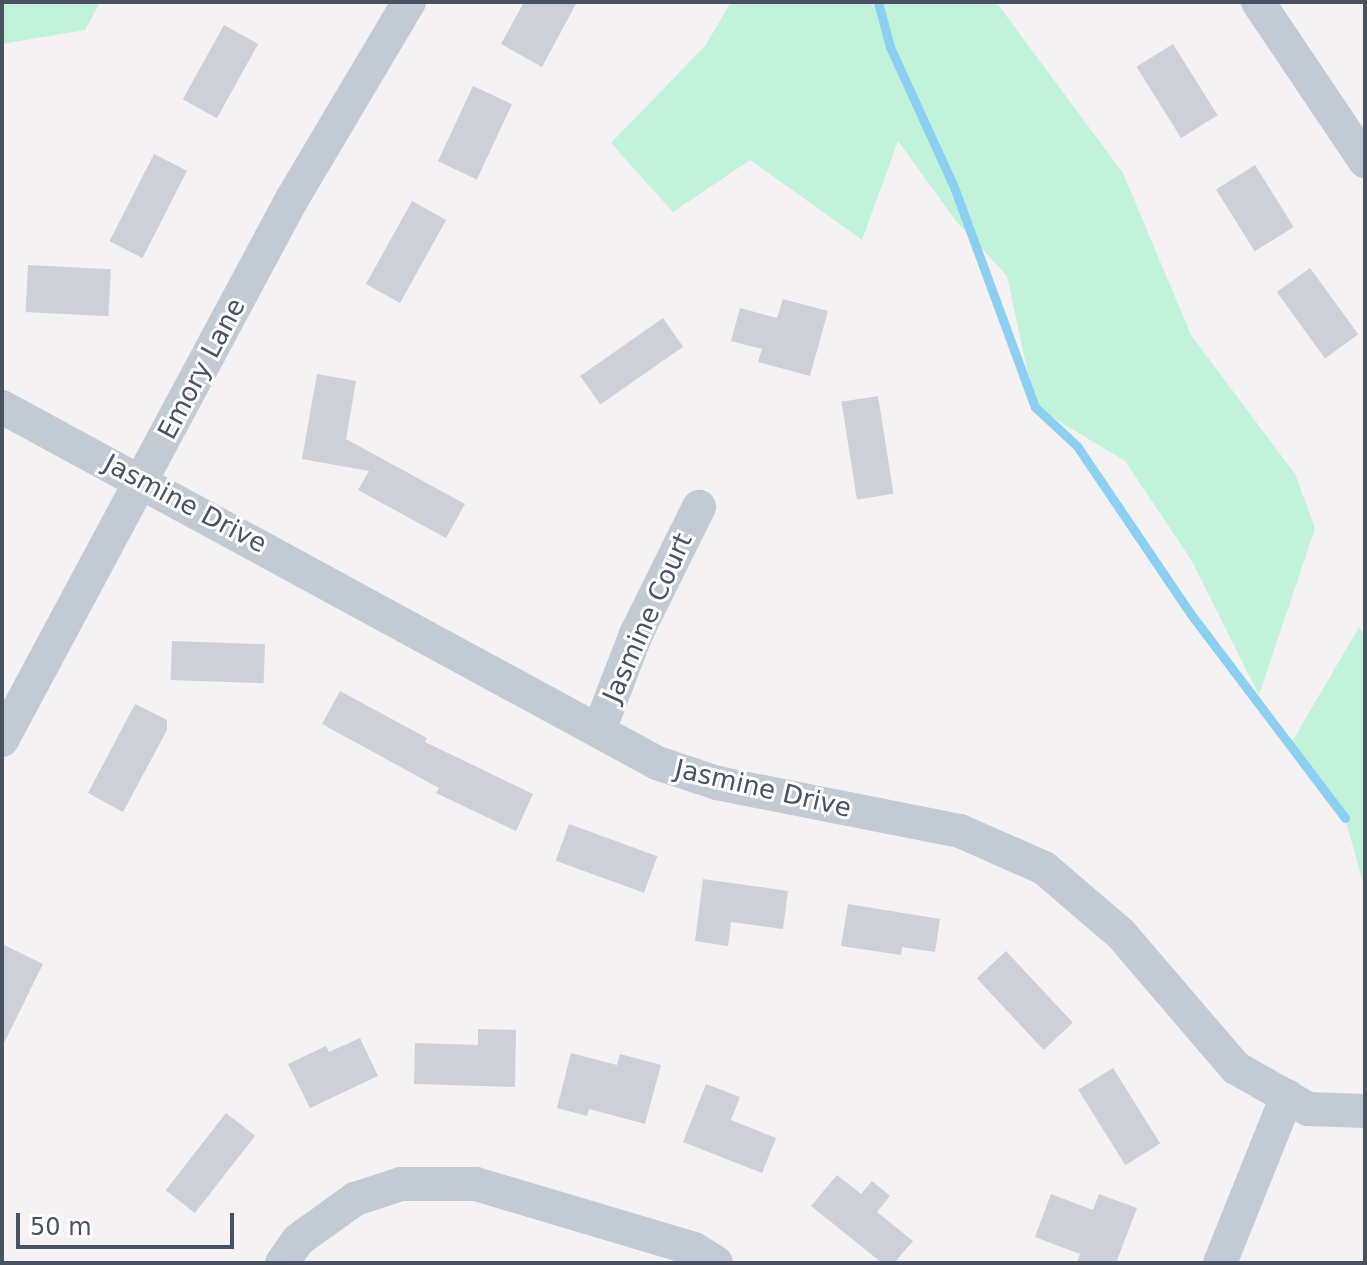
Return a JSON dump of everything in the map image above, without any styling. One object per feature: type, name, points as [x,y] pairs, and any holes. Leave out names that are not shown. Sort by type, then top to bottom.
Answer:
[{"type":"street","name":"Emory Lane","points":[[2,740],[292,199],[409,2]]},
{"type":"street","points":[[1258,2],[1365,161]]},
{"type":"street","name":"Jasmine Drive","points":[[2,407],[657,763],[717,783],[960,831],[1044,868],[1121,934],[1236,1068],[1308,1109],[1365,1111]]},
{"type":"street","name":"Jasmine Court","points":[[599,730],[636,634],[699,507]]},
{"type":"street","points":[[1220,1263],[1287,1096]]},
{"type":"street","points":[[282,1263],[298,1240],[355,1199],[401,1184],[476,1184],[694,1249],[716,1263]]},
{"type":"green space","points":[[2,2],[100,2],[85,30],[2,44]]},
{"type":"green space","points":[[731,2],[996,2],[1123,173],[1191,335],[1295,474],[1315,528],[1259,695],[1192,561],[1125,461],[1035,407],[1007,276],[956,221],[898,141],[862,240],[750,160],[673,212],[611,143],[705,46]]},
{"type":"green space","points":[[1359,627],[1365,636],[1365,890],[1345,818],[1289,747]]},
{"type":"building","points":[[524,2],[577,2],[542,67],[501,44]]},
{"type":"building","points":[[224,25],[258,44],[217,118],[183,99]]},
{"type":"building","points":[[1173,44],[1218,115],[1181,138],[1137,67]]},
{"type":"building","points":[[473,86],[512,104],[477,179],[438,161]]},
{"type":"building","points":[[154,154],[187,171],[142,258],[110,241]]},
{"type":"building","points":[[1255,165],[1294,227],[1255,251],[1216,189]]},
{"type":"building","points":[[412,201],[446,220],[400,303],[366,284]]},
{"type":"building","points":[[28,265],[111,269],[108,316],[26,312]]},
{"type":"building","points":[[1310,268],[1358,334],[1325,358],[1277,292]]},
{"type":"building","points":[[783,299],[828,311],[810,376],[758,362],[762,349],[731,341],[740,308],[777,318]]},
{"type":"building","points":[[663,318],[683,347],[600,405],[580,376]]},
{"type":"building","points":[[317,374],[356,381],[346,439],[465,504],[446,538],[358,490],[369,471],[302,459]]},
{"type":"building","points":[[878,396],[893,494],[857,500],[841,402]]},
{"type":"building","points":[[172,641],[265,644],[264,683],[171,680]]},
{"type":"building","points":[[340,691],[427,738],[425,742],[533,794],[516,831],[436,793],[439,788],[322,724]]},
{"type":"building","points":[[135,704],[167,720],[167,730],[123,812],[88,793]]},
{"type":"building","points":[[569,824],[657,856],[644,893],[556,861]]},
{"type":"building","points":[[703,879],[788,891],[783,929],[731,922],[728,946],[695,941]]},
{"type":"building","points":[[848,904],[940,919],[935,952],[902,947],[901,955],[841,946]]},
{"type":"building","points":[[2,944],[43,964],[2,1047]]},
{"type":"building","points":[[1006,951],[1073,1023],[1044,1050],[977,978]]},
{"type":"building","points":[[478,1029],[516,1030],[515,1087],[414,1084],[415,1043],[478,1045]]},
{"type":"building","points":[[360,1038],[378,1076],[310,1108],[288,1064],[326,1046],[329,1052]]},
{"type":"building","points":[[571,1053],[617,1065],[620,1054],[661,1065],[645,1124],[589,1109],[587,1116],[557,1108]]},
{"type":"building","points":[[1113,1068],[1160,1143],[1125,1165],[1078,1090]]},
{"type":"building","points":[[706,1084],[740,1097],[731,1120],[776,1138],[762,1173],[683,1142]]},
{"type":"building","points":[[226,1113],[255,1136],[195,1213],[166,1190]]},
{"type":"building","points":[[837,1175],[861,1194],[872,1181],[890,1196],[877,1212],[913,1241],[894,1263],[882,1263],[811,1206]]},
{"type":"building","points":[[1051,1194],[1093,1210],[1099,1194],[1137,1208],[1116,1263],[1077,1263],[1080,1254],[1035,1237]]},
{"type":"waterway","points":[[878,2],[890,47],[954,187],[1035,407],[1077,446],[1190,613],[1345,818]]}]
